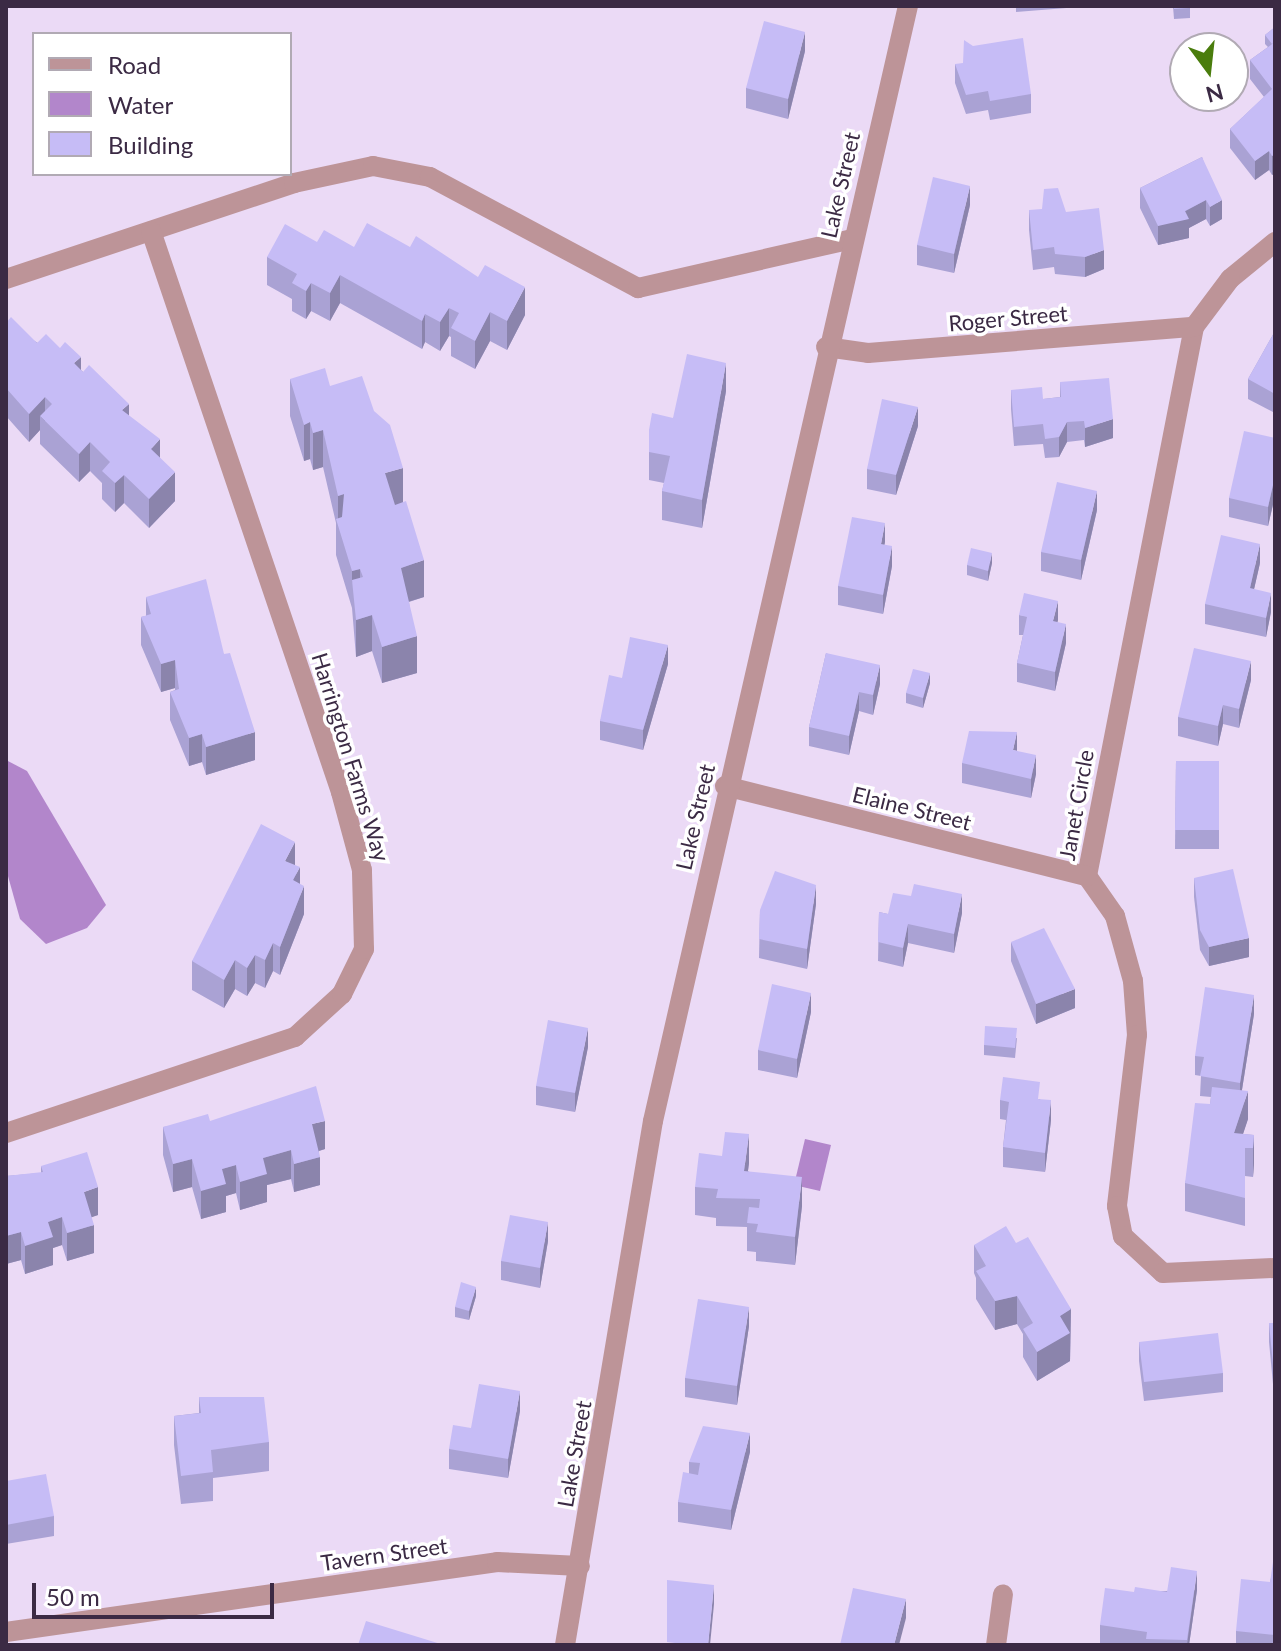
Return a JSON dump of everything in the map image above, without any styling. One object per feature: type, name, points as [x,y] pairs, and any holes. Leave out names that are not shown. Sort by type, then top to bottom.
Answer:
[{"type":"street","name":"Lake Street","points":[[565,1645],[653,1121],[725,786],[908,6]]},
{"type":"street","points":[[6,279],[294,183],[388,166],[430,177],[638,288],[852,239]]},
{"type":"street","name":"Harrington Farms Way","points":[[6,1133],[295,1037],[342,994],[364,949],[362,870],[341,792],[151,231]]},
{"type":"street","name":"Janet Circle","points":[[1275,242],[1230,279],[1194,327],[1087,876],[1115,916],[1133,981],[1137,1035],[1117,1206],[1123,1236],[1163,1273],[1275,1268]]},
{"type":"street","name":"Roger Street","points":[[826,347],[868,353],[1194,327]]},
{"type":"street","name":"Elaine Street","points":[[725,786],[1087,876]]},
{"type":"street","name":"Tavern Street","points":[[6,1632],[497,1562],[580,1566]]},
{"type":"street","points":[[996,1645],[1003,1594]]},
{"type":"water","points":[[6,760],[27,771],[106,905],[87,928],[46,944],[20,919],[6,869]]},
{"type":"water","points":[[805,1139],[831,1145],[820,1191],[794,1185]]},
{"type":"building","points":[[764,21],[805,32],[788,99],[746,88]]},
{"type":"building","points":[[1275,27],[1275,42],[1272,44],[1265,35]]},
{"type":"building","points":[[1023,38],[1031,94],[990,101],[988,91],[966,95],[955,64],[963,63],[964,40],[973,46]]},
{"type":"building","points":[[1275,42],[1275,154],[1272,156],[1269,151],[1255,161],[1230,129],[1272,89],[1250,60]]},
{"type":"building","points":[[1202,157],[1222,200],[1210,207],[1206,200],[1185,211],[1189,219],[1158,226],[1140,188]]},
{"type":"building","points":[[933,177],[970,186],[954,254],[917,245]]},
{"type":"building","points":[[1058,188],[1066,212],[1099,208],[1104,250],[1085,257],[1055,254],[1054,247],[1033,250],[1029,210],[1042,209],[1044,189]]},
{"type":"building","points":[[367,223],[410,247],[416,236],[478,277],[485,265],[525,287],[507,321],[490,312],[475,341],[451,328],[459,313],[449,308],[440,322],[425,314],[422,321],[340,275],[330,293],[311,283],[306,291],[292,283],[297,274],[267,257],[285,224],[317,242],[324,230],[354,247]]},
{"type":"building","points":[[11,317],[37,343],[46,334],[60,348],[65,342],[81,357],[74,363],[83,372],[89,365],[129,404],[122,410],[160,439],[151,449],[175,472],[149,499],[124,475],[115,483],[102,471],[110,462],[90,442],[79,454],[40,416],[52,404],[45,397],[29,414],[6,388],[6,323]]},
{"type":"building","points":[[1275,331],[1275,394],[1248,379]]},
{"type":"building","points":[[687,354],[726,363],[702,500],[662,491],[670,456],[649,452],[652,413],[673,418]]},
{"type":"building","points":[[325,368],[330,386],[362,376],[374,411],[390,425],[403,468],[385,473],[395,505],[406,501],[424,560],[401,568],[417,636],[382,647],[372,615],[356,620],[352,580],[363,577],[360,569],[352,571],[336,519],[342,517],[344,494],[338,496],[323,430],[313,433],[310,422],[304,425],[290,379]]},
{"type":"building","points":[[1109,378],[1113,419],[1085,428],[1084,421],[1067,422],[1059,437],[1045,439],[1043,424],[1014,427],[1011,390],[1042,387],[1043,399],[1061,397],[1060,382]]},
{"type":"building","points":[[882,399],[918,407],[896,475],[867,469]]},
{"type":"building","points":[[1244,431],[1275,438],[1275,476],[1268,507],[1229,498]]},
{"type":"building","points":[[1057,482],[1097,491],[1081,560],[1041,552]]},
{"type":"building","points":[[852,517],[885,523],[881,544],[892,546],[883,595],[838,586]]},
{"type":"building","points":[[1221,535],[1260,544],[1250,588],[1271,593],[1266,618],[1205,604]]},
{"type":"building","points":[[971,548],[992,553],[988,571],[967,565]]},
{"type":"building","points":[[206,579],[224,654],[230,653],[255,732],[206,747],[202,734],[189,738],[170,692],[179,689],[175,660],[161,664],[141,617],[151,614],[146,597]]},
{"type":"building","points":[[1024,593],[1058,601],[1053,621],[1066,624],[1055,672],[1017,663],[1027,617],[1019,615]]},
{"type":"building","points":[[630,637],[668,645],[643,730],[600,721],[609,675],[622,678]]},
{"type":"building","points":[[1194,648],[1251,661],[1239,709],[1223,705],[1218,726],[1178,717]]},
{"type":"building","points":[[826,653],[880,665],[873,695],[859,692],[849,736],[809,727]]},
{"type":"building","points":[[913,669],[930,673],[923,698],[906,693]]},
{"type":"building","points":[[969,731],[1017,732],[1013,750],[1036,755],[1031,779],[962,763]]},
{"type":"building","points":[[1176,761],[1219,761],[1219,830],[1175,830]]},
{"type":"building","points":[[261,824],[295,842],[285,861],[300,867],[293,880],[304,886],[280,947],[273,943],[265,960],[255,955],[247,968],[235,960],[224,980],[192,961]]},
{"type":"building","points":[[1233,869],[1249,938],[1209,947],[1200,930],[1194,878]]},
{"type":"building","points":[[775,871],[816,885],[807,949],[759,939],[760,910]]},
{"type":"building","points":[[914,884],[962,894],[954,934],[908,924],[903,948],[878,942],[879,912],[888,914],[893,893],[911,896]]},
{"type":"building","points":[[1044,928],[1075,989],[1036,1004],[1011,942]]},
{"type":"building","points":[[772,984],[811,993],[797,1059],[758,1050]]},
{"type":"building","points":[[1205,987],[1254,995],[1240,1083],[1200,1076],[1204,1057],[1195,1056]]},
{"type":"building","points":[[548,1020],[588,1028],[575,1093],[536,1086]]},
{"type":"building","points":[[985,1026],[1017,1028],[1015,1048],[984,1045]]},
{"type":"building","points":[[1003,1077],[1040,1082],[1038,1099],[1051,1100],[1045,1153],[1003,1147],[1009,1102],[1000,1100]]},
{"type":"building","points":[[316,1086],[325,1121],[312,1124],[320,1157],[294,1164],[291,1150],[263,1158],[267,1174],[240,1182],[236,1165],[222,1169],[226,1184],[201,1191],[192,1159],[173,1164],[163,1127],[208,1114],[210,1121]]},
{"type":"building","points":[[1212,1087],[1248,1091],[1234,1133],[1254,1135],[1253,1148],[1245,1148],[1245,1198],[1185,1183],[1195,1103],[1210,1104]]},
{"type":"building","points":[[725,1132],[749,1134],[744,1171],[802,1177],[795,1237],[756,1232],[758,1224],[747,1223],[749,1207],[759,1208],[760,1199],[716,1198],[718,1189],[695,1187],[699,1153],[722,1156]]},
{"type":"building","points":[[87,1152],[98,1187],[84,1192],[94,1225],[67,1233],[62,1217],[48,1222],[53,1237],[25,1246],[21,1232],[6,1236],[6,1176],[43,1172],[41,1166]]},
{"type":"building","points":[[510,1215],[548,1222],[540,1268],[501,1261]]},
{"type":"building","points":[[1006,1226],[1016,1243],[1028,1237],[1071,1309],[1060,1316],[1070,1333],[1037,1352],[1023,1329],[1033,1323],[1017,1296],[995,1301],[976,1271],[986,1266],[974,1245]]},
{"type":"building","points":[[461,1282],[476,1287],[469,1311],[455,1307]]},
{"type":"building","points":[[698,1299],[749,1307],[737,1386],[685,1378]]},
{"type":"building","points":[[1269,1323],[1275,1323],[1273,1365]]},
{"type":"building","points":[[1218,1333],[1223,1373],[1144,1382],[1139,1342]]},
{"type":"building","points":[[479,1384],[520,1391],[508,1459],[449,1449],[453,1425],[471,1428]]},
{"type":"building","points":[[199,1397],[264,1397],[269,1442],[211,1450],[213,1472],[181,1476],[174,1416],[201,1413]]},
{"type":"building","points":[[703,1426],[750,1433],[731,1510],[678,1502],[683,1472],[698,1475],[700,1463],[689,1462]]},
{"type":"building","points":[[46,1474],[54,1516],[6,1525],[6,1481]]},
{"type":"building","points":[[1273,1562],[1275,1635],[1236,1631],[1241,1579],[1270,1582]]},
{"type":"building","points":[[1171,1567],[1197,1571],[1187,1640],[1146,1639],[1147,1632],[1100,1625],[1105,1588],[1134,1592],[1135,1587],[1167,1592]]},
{"type":"building","points":[[667,1580],[714,1585],[708,1645],[667,1642]]},
{"type":"building","points":[[853,1588],[906,1599],[894,1645],[840,1645]]},
{"type":"building","points":[[366,1621],[444,1645],[358,1645]]}]
